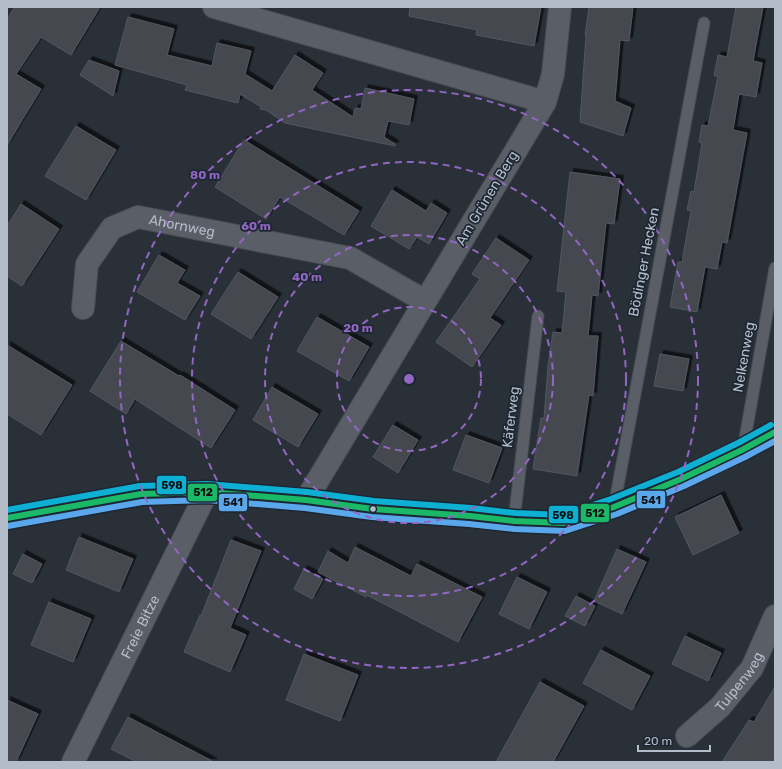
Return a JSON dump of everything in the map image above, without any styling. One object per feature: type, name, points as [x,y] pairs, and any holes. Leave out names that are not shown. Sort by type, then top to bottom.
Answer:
[{"type":"street","points":[[214,7],[545,102]]},
{"type":"street","name":"Am Grünen Berg","points":[[306,500],[545,102],[553,74],[560,7]]},
{"type":"street","name":"Ahornweg","points":[[83,308],[87,264],[112,228],[138,217],[350,258],[425,301]]},
{"type":"street","points":[[7,518],[141,494],[207,492],[306,500],[373,509],[470,516],[514,521],[564,523],[614,507],[681,479],[742,450],[775,432]]},
{"type":"street","name":"Freie Bitze","points":[[73,762],[207,492]]},
{"type":"street","name":"Tulpenweg","points":[[687,736],[720,707],[752,668],[775,616]]},
{"type":"lane","name":"Bödinger Hecken","points":[[614,507],[704,23]]},
{"type":"lane","name":"Nelkenweg","points":[[742,450],[775,268]]},
{"type":"lane","name":"Käferweg","points":[[514,521],[538,316]]},
{"type":"building","points":[[15,7],[100,7],[71,55],[41,37],[16,74],[41,89],[7,145],[7,19]]},
{"type":"building","points":[[410,7],[541,7],[534,46],[476,35],[477,30],[409,16]]},
{"type":"building","points":[[589,7],[633,7],[629,41],[620,40],[615,101],[631,108],[623,136],[580,122],[585,35]]},
{"type":"building","points":[[736,7],[763,7],[753,61],[762,63],[756,97],[739,94],[733,130],[747,133],[727,243],[722,242],[717,269],[705,267],[697,312],[670,307],[678,262],[682,262],[691,211],[687,210],[691,191],[694,192],[702,143],[699,142],[702,125],[708,126],[718,76],[714,76],[718,55],[727,57]]},
{"type":"building","points":[[128,17],[174,29],[167,55],[212,66],[217,43],[251,51],[245,74],[272,91],[295,55],[323,73],[312,90],[353,117],[355,108],[361,109],[365,88],[414,99],[409,125],[388,121],[384,137],[395,144],[395,146],[285,123],[266,110],[260,109],[261,107],[240,94],[238,103],[185,90],[187,85],[115,65]]},
{"type":"building","points":[[89,60],[119,71],[113,96],[80,75]]},
{"type":"building","points":[[76,126],[116,150],[86,200],[45,176]]},
{"type":"building","points":[[244,140],[359,211],[344,235],[280,197],[266,219],[215,187]]},
{"type":"building","points":[[570,172],[620,179],[614,224],[606,223],[598,296],[592,295],[588,336],[598,336],[593,396],[589,395],[577,476],[533,469],[541,418],[544,418],[548,366],[553,332],[562,333],[566,292],[557,291]]},
{"type":"building","points":[[392,190],[426,211],[431,203],[447,213],[429,244],[417,237],[409,249],[371,226]]},
{"type":"building","points":[[21,204],[59,229],[22,286],[7,276],[7,226]]},
{"type":"building","points":[[496,238],[529,260],[490,318],[501,325],[472,367],[436,342],[480,279],[472,274]]},
{"type":"building","points":[[159,255],[185,270],[177,283],[200,296],[185,320],[137,292]]},
{"type":"building","points":[[238,272],[278,297],[251,339],[211,314]]},
{"type":"building","points":[[317,317],[369,347],[349,381],[297,351]]},
{"type":"building","points":[[121,341],[179,376],[180,375],[235,410],[211,448],[135,399],[126,414],[90,391]]},
{"type":"building","points":[[7,345],[72,385],[41,435],[7,414]]},
{"type":"building","points":[[660,354],[689,359],[683,391],[654,386]]},
{"type":"building","points":[[272,387],[318,414],[298,447],[253,420]]},
{"type":"building","points":[[393,425],[418,440],[398,473],[373,457]]},
{"type":"building","points":[[466,435],[502,448],[489,483],[453,470]]},
{"type":"building","points":[[721,495],[739,533],[693,555],[675,517]]},
{"type":"building","points":[[79,537],[133,559],[119,592],[66,570]]},
{"type":"building","points":[[231,540],[261,551],[230,628],[246,635],[230,672],[184,652],[200,615],[201,616]]},
{"type":"building","points":[[355,547],[411,576],[417,564],[482,597],[458,642],[367,595],[366,597],[318,572],[328,551],[348,563]]},
{"type":"building","points":[[617,549],[646,562],[622,614],[594,601]]},
{"type":"building","points":[[23,554],[42,564],[32,583],[13,574]]},
{"type":"building","points":[[304,569],[323,579],[312,599],[294,589]]},
{"type":"building","points":[[517,577],[547,592],[529,629],[499,614]]},
{"type":"building","points":[[576,596],[595,606],[585,626],[565,616]]},
{"type":"building","points":[[49,602],[91,619],[73,662],[31,645]]},
{"type":"building","points":[[685,636],[721,653],[708,681],[672,664]]},
{"type":"building","points":[[601,650],[650,676],[632,710],[583,683]]},
{"type":"building","points":[[304,654],[358,675],[340,721],[286,700]]},
{"type":"building","points":[[540,682],[584,706],[553,762],[496,762]]},
{"type":"building","points":[[775,687],[775,762],[722,762],[749,720],[754,722]]},
{"type":"building","points":[[7,700],[38,714],[16,762],[7,762]]},
{"type":"building","points":[[128,717],[214,762],[137,762],[111,749]]},
{"type":"transit line","name":"598","points":[[7,510],[140,486],[207,484],[307,492],[374,501],[471,508],[515,513],[563,515],[611,499],[678,472],[771,425]]},
{"type":"transit line","name":"512","points":[[7,518],[141,494],[207,492],[306,500],[373,509],[470,516],[514,521],[564,523],[614,507],[681,479],[742,450],[775,432]]},
{"type":"transit line","name":"541","points":[[8,526],[142,502],[207,500],[305,508],[372,517],[514,529],[565,531],[617,514],[684,486],[775,441]]}]
